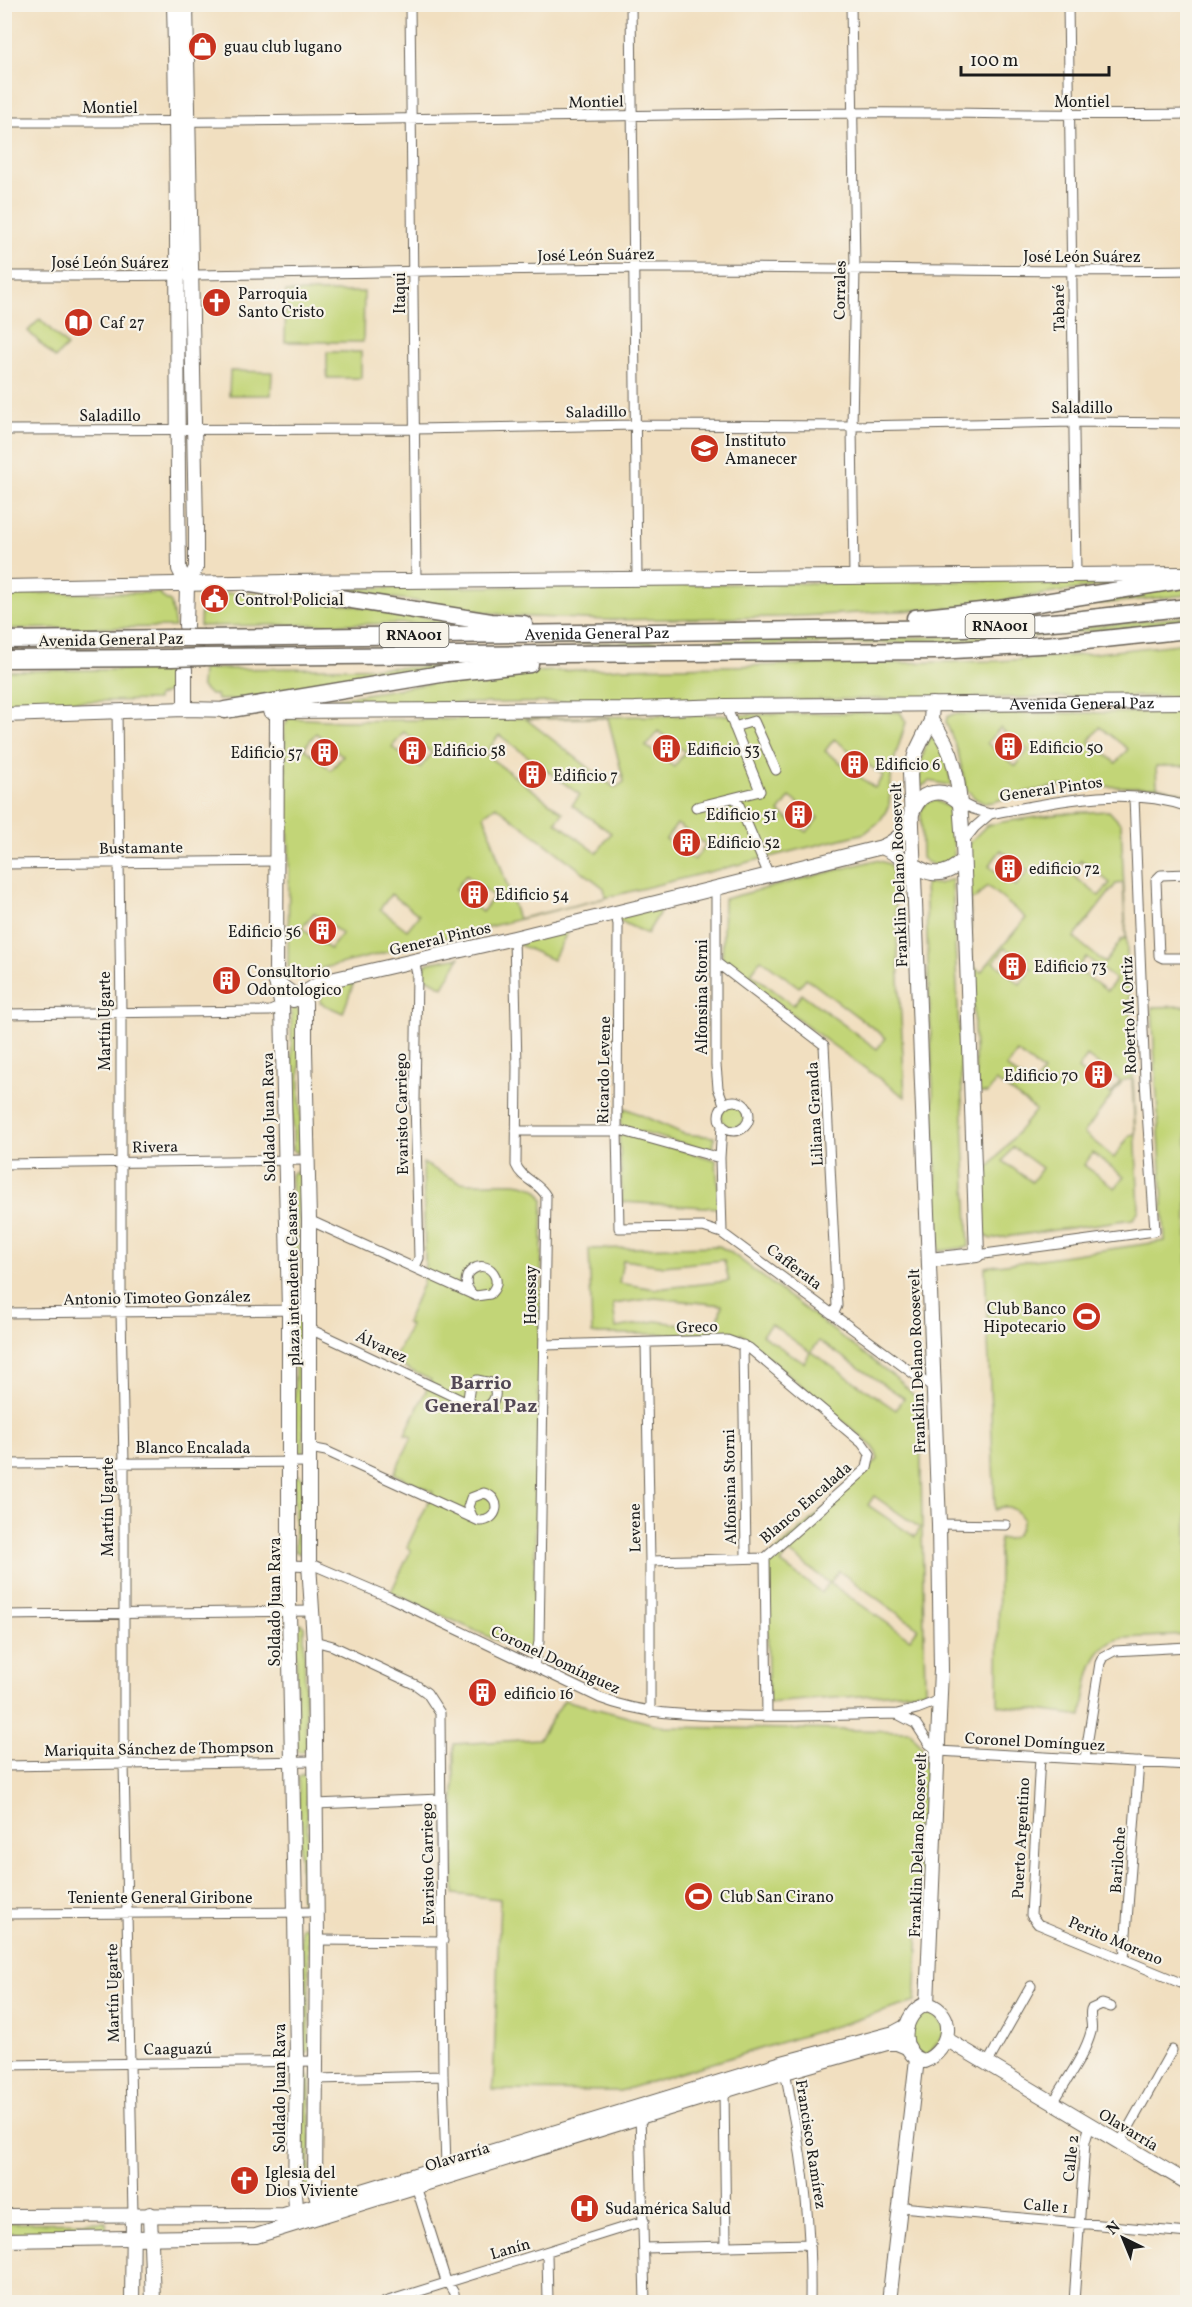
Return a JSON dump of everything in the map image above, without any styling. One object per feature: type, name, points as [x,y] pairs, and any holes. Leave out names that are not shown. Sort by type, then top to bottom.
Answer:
[{"type":"highway","points":[[812,629],[1000,609],[1188,579]]},
{"type":"highway","points":[[251,584],[490,622],[624,633]]},
{"type":"highway","name":"Avenida General Paz","points":[[4,640],[624,633],[1010,625],[1188,607]]},
{"type":"highway","name":"Avenida General Paz","points":[[4,659],[981,650],[1188,630]]},
{"type":"highway","points":[[225,710],[447,673],[620,654]]},
{"type":"street","points":[[174,4],[183,122]]},
{"type":"street","points":[[186,4],[183,122],[184,277],[177,430],[179,569],[187,585]]},
{"type":"street","name":"Itaqui","points":[[410,4],[416,581]]},
{"type":"street","points":[[631,4],[637,579]]},
{"type":"street","name":"Corrales","points":[[851,4],[855,268],[852,426],[854,576]]},
{"type":"street","name":"Tabaré","points":[[1068,4],[1076,575]]},
{"type":"street","name":"Montiel","points":[[4,122],[183,122],[851,113],[1070,116],[1188,114]]},
{"type":"street","name":"José León Suárez","points":[[4,276],[184,277],[634,268],[855,268],[1072,272],[1188,270]]},
{"type":"street","points":[[184,277],[193,430],[196,568],[187,585],[186,626]]},
{"type":"street","name":"Saladillo","points":[[4,430],[1188,423]]},
{"type":"street","points":[[4,587],[1188,574]]},
{"type":"street","points":[[185,669],[185,709]]},
{"type":"street","name":"Avenida General Paz","points":[[4,715],[185,709],[635,710],[726,706],[1188,702]]},
{"type":"street","name":"Franklin Delano Roosevelt","points":[[927,2004],[940,1700],[939,1524],[913,811],[910,786],[912,763],[922,736],[931,721],[932,704]]},
{"type":"street","points":[[696,807],[760,791],[726,706]]},
{"type":"street","name":"Martín Ugarte","points":[[117,711],[124,1463],[124,1763],[132,2302]]},
{"type":"street","name":"Soldado Juan Rava","points":[[277,711],[276,982],[282,1006],[291,1461],[290,1611],[297,2061],[296,2218]]},
{"type":"street","points":[[734,727],[754,721],[776,770]]},
{"type":"street","points":[[929,1260],[977,1255],[963,842],[958,780],[953,759],[942,733],[931,721]]},
{"type":"street","name":"General Pintos","points":[[4,1014],[270,1011],[322,982],[514,938],[882,847],[903,832],[923,796],[936,792],[949,794],[973,809],[990,814],[1083,798],[1134,797],[1188,807]]},
{"type":"street","name":"Roberto M. Ortiz","points":[[977,1255],[1155,1232],[1145,1081],[1134,797]]},
{"type":"street","points":[[736,798],[769,875]]},
{"type":"street","name":"General Pintos","points":[[963,842],[990,814]]},
{"type":"street","points":[[882,847],[915,867],[935,874],[956,867],[963,860]]},
{"type":"street","name":"Bustamante","points":[[4,864],[278,861]]},
{"type":"street","points":[[1188,874],[1161,874],[1158,877],[1159,956],[1188,958]]},
{"type":"street","name":"Alfonsina Storni","points":[[716,889],[716,1065],[718,1088],[724,1104],[719,1112],[722,1125],[720,1158],[722,1233]]},
{"type":"street","name":"Ricardo Levene","points":[[615,913],[618,924],[619,975],[617,1130],[619,1228]]},
{"type":"street","points":[[1139,916],[1158,917]]},
{"type":"street","name":"Houssay","points":[[514,938],[517,1066],[515,1155],[519,1172],[543,1190],[546,1196],[539,1642],[534,1666]]},
{"type":"street","name":"Evaristo Carriego","points":[[414,961],[417,996],[415,1100],[419,1257],[415,1266]]},
{"type":"street","name":"Liliana Granda","points":[[717,963],[824,1045],[837,1306],[833,1315]]},
{"type":"street","points":[[276,982],[298,996]]},
{"type":"street","name":"plaza intendente Casares","points":[[298,996],[307,1008],[310,1310],[309,1564]]},
{"type":"street","points":[[722,1125],[730,1130],[739,1130],[746,1124],[748,1115],[745,1106],[738,1101],[724,1104]]},
{"type":"street","points":[[516,1131],[617,1130],[720,1158]]},
{"type":"street","name":"Rivera","points":[[4,1164],[307,1160]]},
{"type":"street","points":[[309,1220],[415,1266],[472,1294]]},
{"type":"street","name":"Cafferata","points":[[619,1228],[703,1227],[722,1233],[933,1388]]},
{"type":"street","name":"Antonio Timoteo González","points":[[4,1314],[310,1310]]},
{"type":"street","name":"Álvarez","points":[[310,1329],[474,1406]]},
{"type":"street","name":"Greco","points":[[545,1345],[727,1340],[743,1345]]},
{"type":"street","name":"Levene","points":[[646,1343],[650,1712]]},
{"type":"street","name":"Alfonsina Storni","points":[[743,1345],[746,1557]]},
{"type":"street","name":"Blanco Encalada","points":[[650,1561],[765,1558],[870,1463],[870,1454],[862,1443],[743,1345]]},
{"type":"street","points":[[310,1448],[326,1451],[472,1516]]},
{"type":"street","name":"Blanco Encalada","points":[[4,1464],[310,1462]]},
{"type":"street","points":[[939,1524],[1006,1525]]},
{"type":"street","points":[[765,1558],[767,1716]]},
{"type":"street","name":"Coronel Domínguez","points":[[290,1564],[309,1564],[391,1598],[600,1698],[626,1707],[678,1715],[897,1714],[940,1700]]},
{"type":"street","points":[[309,1564],[314,1641],[317,1940],[315,2190],[320,2210]]},
{"type":"street","points":[[4,1615],[313,1611]]},
{"type":"street","name":"Evaristo Carriego","points":[[314,1641],[333,1646],[416,1685],[435,1702],[441,1713],[443,2076],[446,2165]]},
{"type":"street","points":[[1085,1758],[1100,1663],[1103,1657],[1114,1651],[1188,1647]]},
{"type":"street","points":[[897,1714],[916,1724],[929,1744],[938,1751]]},
{"type":"street","name":"Coronel Domínguez","points":[[938,1751],[1188,1765]]},
{"type":"street","name":"Puerto Argentino","points":[[1034,1920],[1031,1915],[1040,1757]]},
{"type":"street","name":"Mariquita Sánchez de Thompson","points":[[4,1766],[314,1761]]},
{"type":"street","name":"Bariloche","points":[[1124,1960],[1139,1762]]},
{"type":"street","points":[[315,1804],[441,1799]]},
{"type":"street","name":"Teniente General Giribone","points":[[4,1914],[315,1912]]},
{"type":"street","name":"Perito Moreno","points":[[1034,1920],[1038,1924],[1188,1986]]},
{"type":"street","points":[[317,1940],[443,1941]]},
{"type":"street","points":[[987,2064],[1031,1986]]},
{"type":"street","points":[[889,2302],[902,2207],[913,2079],[913,2054],[906,2034],[907,2026],[913,2011],[927,2004],[938,2009],[944,2018],[947,2030],[946,2039],[935,2055],[924,2061],[913,2054]]},
{"type":"street","points":[[1053,2103],[1092,2030],[1091,2009],[1102,2004],[1111,2007]]},
{"type":"street","name":"Olavarría","points":[[320,2210],[416,2186],[784,2068],[907,2026]]},
{"type":"street","name":"Olavarría","points":[[946,2039],[1119,2143],[1186,2179]]},
{"type":"street","name":"Olavarría","points":[[4,2240],[247,2238],[296,2218],[446,2165],[724,2091],[784,2068],[887,2043],[897,2043],[913,2054]]},
{"type":"street","points":[[1119,2143],[1172,2050]]},
{"type":"street","name":"Caaguazú","points":[[4,2065],[316,2061]]},
{"type":"street","name":"Francisco Ramírez","points":[[784,2068],[801,2155],[810,2244],[810,2302]]},
{"type":"street","points":[[316,2079],[443,2076]]},
{"type":"street","points":[[724,2091],[726,2246]]},
{"type":"street","points":[[640,2113],[645,2302]]},
{"type":"street","name":"Calle 2","points":[[1074,2302],[1085,2142],[1090,2125]]},
{"type":"street","points":[[416,2186],[447,2282],[454,2293],[455,2302]]},
{"type":"street","name":"Calle 1","points":[[902,2207],[1188,2233]]},
{"type":"street","points":[[150,2214],[153,2302]]},
{"type":"street","name":"Olavarría","points":[[4,2216],[150,2214],[296,2218]]},
{"type":"street","name":"Lanín","points":[[385,2302],[644,2221]]},
{"type":"street","points":[[644,2248],[810,2244]]},
{"type":"street","points":[[547,2253],[548,2302]]},
{"type":"green space","points":[[286,292],[364,292],[363,342],[285,342]]},
{"type":"green space","points":[[40,319],[67,346],[55,358],[28,331]]},
{"type":"green space","points":[[327,352],[361,352],[361,378],[327,378]]},
{"type":"green space","points":[[230,371],[272,372],[271,395],[229,395]]},
{"type":"green space","points":[[1146,579],[954,608],[782,617],[607,620],[511,616],[401,599],[305,589]]},
{"type":"green space","points":[[1187,583],[1187,595],[1006,613]]},
{"type":"green space","points":[[4,593],[161,593],[161,596],[171,603],[175,627],[5,629]]},
{"type":"green space","points":[[213,593],[284,594],[459,623],[200,626],[201,601],[207,597],[207,602],[219,601],[219,597],[212,596]]},
{"type":"green space","points":[[1188,616],[1187,622],[975,642],[746,645],[529,644],[974,636],[1041,632]]},
{"type":"green space","points":[[1187,643],[1187,696],[298,705],[487,674],[626,668],[998,661]]},
{"type":"green space","points":[[461,667],[236,700],[217,700],[216,695],[210,695],[201,686],[202,669]]},
{"type":"green space","points":[[176,669],[170,691],[157,697],[157,700],[5,703],[5,671]]},
{"type":"green space","points":[[900,712],[906,722],[892,767],[889,806],[880,821],[865,833],[606,898],[604,888],[496,806],[484,815],[518,919],[573,906],[296,975],[288,966],[289,852],[284,727],[289,718],[342,721]],"holes":[[[608,718],[624,782],[615,788],[526,719]],[[658,731],[685,752],[674,767],[646,746]],[[404,732],[432,753],[420,768],[392,747]],[[316,733],[343,756],[331,770],[304,748]],[[499,735],[580,795],[572,805],[611,833],[597,853],[556,822],[563,813],[485,754]],[[834,739],[883,776],[875,788],[825,751]],[[790,797],[818,818],[807,832],[779,812]],[[677,824],[706,845],[694,860],[666,839]],[[466,875],[494,897],[482,912],[455,890]],[[391,894],[419,915],[407,930],[380,909]],[[314,913],[342,934],[330,949],[302,928]]]},
{"type":"green space","points":[[1187,712],[1187,766],[1156,766],[1157,786],[1187,794],[1157,787],[1059,786],[984,803],[966,789],[958,752],[946,722],[947,717],[953,714]],"holes":[[[1100,727],[1128,749],[1116,763],[1089,741]],[[1000,728],[1028,750],[1016,766],[987,743]]]},
{"type":"green space","points":[[932,735],[946,759],[952,786],[930,781],[919,788],[922,760]]},
{"type":"green space","points":[[935,800],[950,808],[953,816],[954,857],[942,865],[930,864],[922,858],[921,810],[926,802]]},
{"type":"green space","points":[[1109,811],[1121,824],[1139,1210],[1133,1219],[991,1239],[981,1232],[972,966],[981,972],[1026,918],[987,886],[976,898],[970,900],[971,939],[968,844],[986,826],[1068,813]],"holes":[[[1001,850],[1028,871],[1016,886],[989,866]],[[1081,860],[1110,883],[1099,896],[1070,873]],[[1123,883],[1126,938],[1122,939],[1105,963],[1074,938],[1116,884]],[[1005,948],[1032,969],[1020,984],[994,962]],[[1086,957],[1116,980],[1107,991],[1077,969]],[[1017,1052],[1043,1072],[1033,1086],[1006,1067]],[[1087,1056],[1120,1081],[1111,1094],[1078,1069]],[[1132,1079],[1135,1134],[1130,1135],[1114,1158],[1084,1133],[1123,1080]],[[996,1081],[1036,1110],[989,1167],[980,1166],[977,1093],[988,1093]],[[1013,1147],[1042,1168],[1032,1182],[1003,1161]],[[1093,1153],[1124,1177],[1115,1188],[1084,1165]]]},
{"type":"green space","points":[[876,860],[890,864],[894,878],[905,1097],[827,1041],[722,960],[724,899]],"holes":[[[761,959],[799,987],[806,978],[886,1038],[877,1049],[802,994],[793,1005],[751,973]]]},
{"type":"green space","points":[[952,879],[969,1247],[939,1251],[925,883],[938,884]]},
{"type":"green space","points":[[664,905],[647,934],[620,921],[621,917]]},
{"type":"green space","points":[[569,929],[553,960],[515,943]]},
{"type":"green space","points":[[460,957],[443,987],[417,973],[428,963]]},
{"type":"green space","points":[[354,982],[343,1013],[320,1003],[323,992],[331,986]]},
{"type":"green space","name":"Club Banco Hipotecario","points":[[1187,1006],[1187,1635],[1124,1638],[1112,1642],[1103,1649],[1091,1668],[1082,1716],[998,1705],[999,1538],[1009,1539],[1016,1535],[1023,1519],[1017,1512],[1007,1507],[995,1510],[985,1267],[1165,1241],[1152,1007]]},
{"type":"green space","points":[[295,1007],[299,1011],[301,1150],[296,1153],[293,1149],[291,1010]]},
{"type":"green space","points":[[733,1104],[738,1105],[744,1111],[744,1121],[738,1127],[733,1128],[728,1127],[722,1121],[721,1116],[722,1111],[728,1105]]},
{"type":"green space","points":[[625,1108],[684,1134],[714,1137],[713,1152],[622,1127],[620,1121]]},
{"type":"green space","points":[[623,1133],[716,1160],[720,1208],[622,1202],[619,1135]]},
{"type":"green space","points":[[423,1163],[461,1182],[519,1183],[529,1186],[543,1199],[533,1647],[530,1654],[391,1592],[411,1550],[407,1547],[433,1492],[394,1474],[412,1437],[405,1434],[431,1380],[393,1362],[410,1325],[406,1323],[423,1283],[425,1263]]},
{"type":"green space","points":[[293,1172],[299,1176],[299,1299],[295,1304],[291,1175]]},
{"type":"green space","points":[[719,1246],[901,1382],[916,1398],[920,1410],[925,1691],[768,1703],[767,1559],[871,1467],[878,1459],[874,1448],[741,1334],[592,1334],[589,1249]],"holes":[[[623,1260],[664,1266],[724,1260],[729,1281],[655,1289],[619,1283]],[[655,1298],[722,1305],[716,1329],[656,1321],[616,1328],[613,1304]],[[771,1324],[810,1352],[804,1363],[762,1335]],[[819,1341],[904,1398],[896,1410],[811,1352]],[[874,1496],[920,1528],[915,1537],[868,1505]],[[789,1552],[829,1583],[822,1593],[781,1563]],[[839,1571],[918,1628],[910,1639],[830,1583]]]},
{"type":"green space","points":[[295,1322],[301,1324],[304,1452],[299,1456],[294,1453]]},
{"type":"green space","points":[[298,1475],[303,1478],[303,1553],[300,1554],[295,1551],[294,1478]]},
{"type":"green space","points":[[300,1623],[304,1626],[306,1746],[303,1752],[299,1752],[297,1748],[296,1626]]},
{"type":"green space","name":"Club San Cirano","points":[[564,1700],[665,1727],[910,1731],[925,1752],[926,1793],[915,2002],[620,2091],[493,2090],[500,1899],[454,1894],[454,1744],[539,1739]]},
{"type":"green space","points":[[302,1774],[307,1777],[308,1900],[304,1904],[301,1903],[298,1778]]},
{"type":"green space","points":[[303,1926],[308,1929],[310,2050],[306,2054],[303,2053],[301,1928]]},
{"type":"green space","points":[[927,2004],[947,2030],[924,2061],[906,2035]]},
{"type":"green space","points":[[305,2073],[310,2078],[310,2186],[307,2187],[302,2183],[302,2078]]},
{"type":"green space","points":[[106,2222],[107,2233],[5,2234],[4,2223]]},
{"type":"place","name":"guau club lugano","points":[[203,46]]},
{"type":"place","name":"Parroquia Santo Cristo","points":[[217,302]]},
{"type":"place","name":"Caf 27","points":[[79,322]]},
{"type":"place","name":"Instituto Amanecer","points":[[704,449]]},
{"type":"place","name":"Control Policial","points":[[214,599]]},
{"type":"place","name":"Edificio 50","points":[[1008,747]]},
{"type":"place","name":"Edificio 53","points":[[666,749]]},
{"type":"place","name":"Edificio 58","points":[[412,750]]},
{"type":"place","name":"Edificio 57","points":[[324,752]]},
{"type":"place","name":"Edificio 6","points":[[854,764]]},
{"type":"place","name":"Edificio 7","points":[[532,775]]},
{"type":"place","name":"Edificio 51","points":[[798,814]]},
{"type":"place","name":"Edificio 52","points":[[686,842]]},
{"type":"place","name":"edificio 72","points":[[1008,868]]},
{"type":"place","name":"Edificio 54","points":[[474,894]]},
{"type":"place","name":"Edificio 56","points":[[322,931]]},
{"type":"place","name":"Edificio 73","points":[[1013,966]]},
{"type":"place","name":"Consultorio Odontologico","points":[[226,980]]},
{"type":"place","name":"Edificio 70","points":[[1099,1075]]},
{"type":"place","name":"Club Banco Hipotecario","points":[[1087,1317]]},
{"type":"place","name":"edificio 16","points":[[483,1693]]},
{"type":"place","name":"Club San Cirano","points":[[699,1896]]},
{"type":"place","name":"Iglesia del Dios Viviente","points":[[244,2181]]},
{"type":"place","name":"Sudamérica Salud","points":[[584,2208]]},
{"type":"district","name":"Barrio General Paz","points":[[481,1394]]}]
